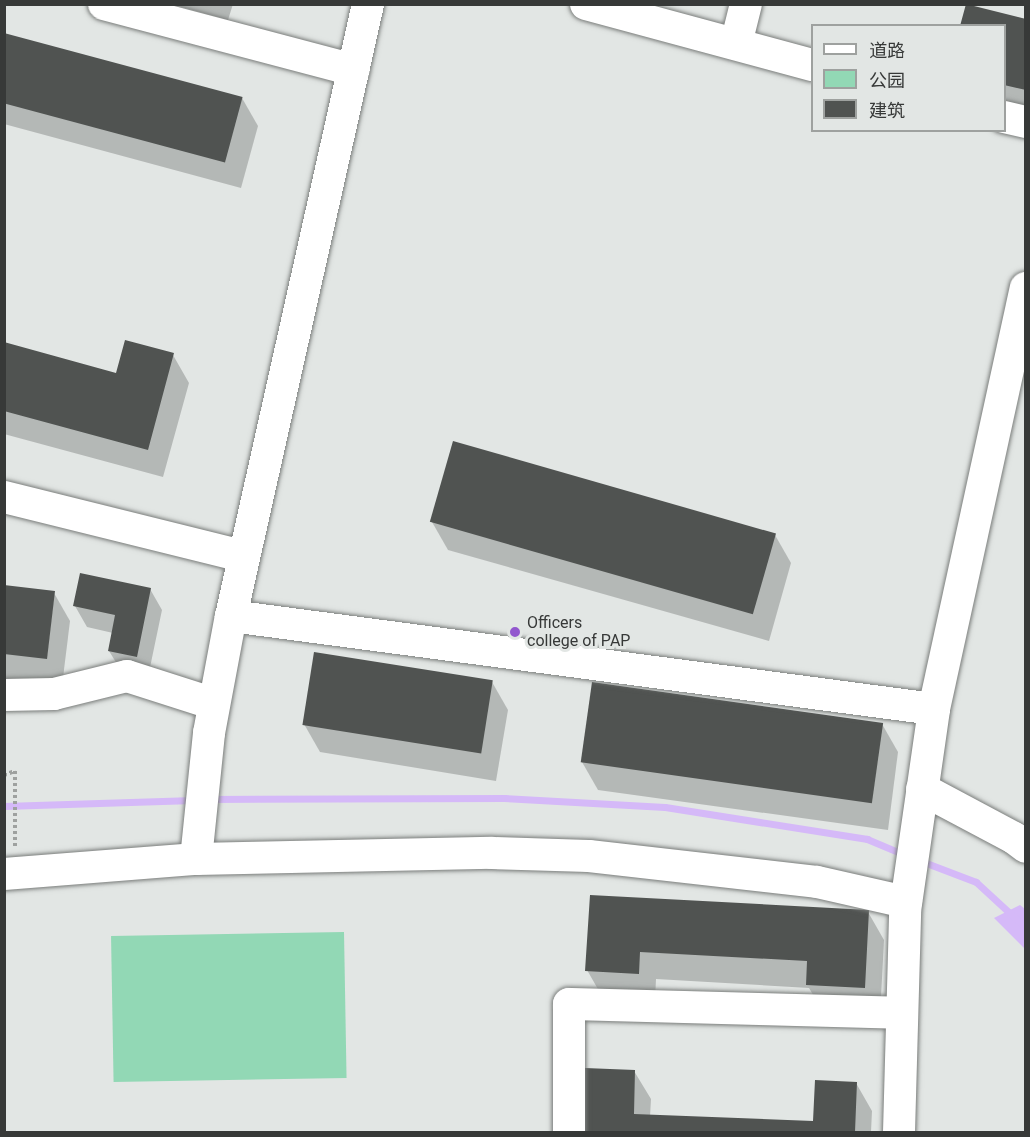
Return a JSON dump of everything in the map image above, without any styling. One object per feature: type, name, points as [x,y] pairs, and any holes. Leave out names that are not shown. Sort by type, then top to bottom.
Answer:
[{"type":"street","points":[[104,4],[353,70]]},
{"type":"street","points":[[198,844],[206,756],[214,704],[243,556],[368,4]]},
{"type":"street","points":[[586,4],[811,64]]},
{"type":"street","points":[[736,44],[746,4]]},
{"type":"street","points":[[1006,117],[1026,122]]},
{"type":"street","points":[[899,1132],[906,898],[934,709],[1026,288]]},
{"type":"street","points":[[4,497],[243,556]]},
{"type":"street","points":[[231,616],[934,709]]},
{"type":"street","points":[[4,694],[54,694],[127,676],[214,704]]},
{"type":"street","points":[[922,789],[1014,837],[1026,847]]},
{"type":"street","points":[[10,873],[198,844],[589,856],[817,882],[906,898]]},
{"type":"street","points":[[569,1132],[569,1004],[902,1013]]},
{"type":"path","points":[[4,775],[15,771],[10,873]]},
{"type":"green space","points":[[344,932],[347,1078],[114,1082],[111,936]]},
{"type":"shaded area","points":[[1020,905],[1025,909],[1025,949],[994,918]]},
{"type":"building","points":[[966,4],[1026,19],[1026,90],[1006,85],[1006,24],[961,24]]},
{"type":"building","points":[[4,33],[243,97],[225,163],[4,103]]},
{"type":"building","points":[[125,340],[174,353],[148,450],[4,411],[4,342],[116,373]]},
{"type":"building","points":[[453,441],[776,534],[753,614],[430,522]]},
{"type":"building","points":[[80,573],[151,588],[137,657],[108,651],[115,615],[73,606]]},
{"type":"building","points":[[4,585],[55,591],[47,659],[4,654]]},
{"type":"building","points":[[314,652],[493,680],[481,753],[302,725]]},
{"type":"building","points":[[592,682],[883,723],[872,803],[581,762]]},
{"type":"building","points":[[590,895],[869,910],[865,988],[806,985],[807,961],[640,952],[639,974],[585,971]]},
{"type":"building","points":[[585,1068],[635,1070],[634,1114],[813,1121],[815,1080],[857,1082],[855,1132],[583,1132]]},
{"type":"waterway","points":[[211,799],[504,798],[665,807],[867,839],[905,855]]},
{"type":"waterway","points":[[4,806],[194,800]]},
{"type":"waterway","points":[[921,861],[976,882],[1026,928]]},
{"type":"place","name":"Officers college of PAP","points":[[515,632]]}]
